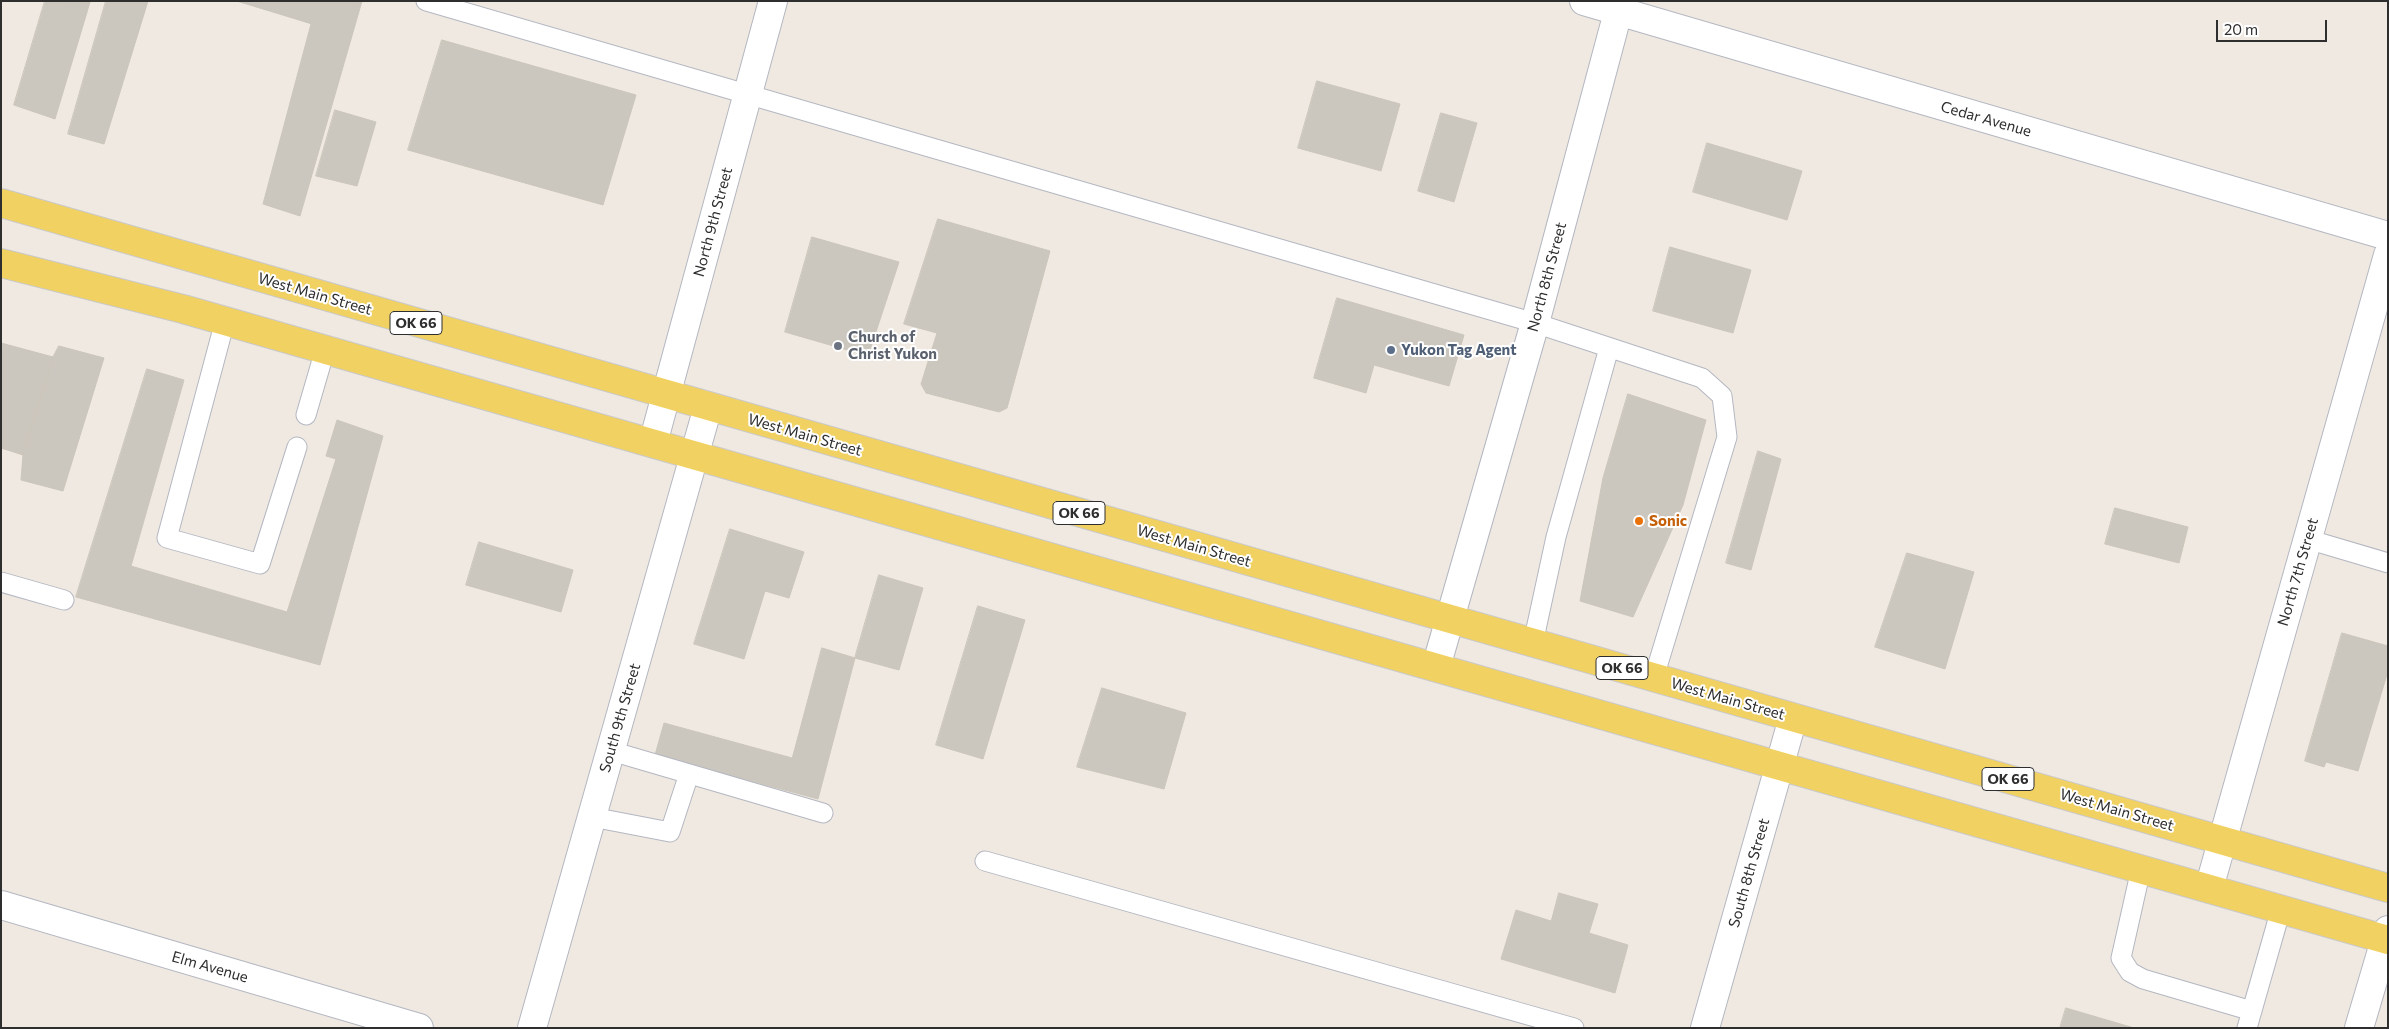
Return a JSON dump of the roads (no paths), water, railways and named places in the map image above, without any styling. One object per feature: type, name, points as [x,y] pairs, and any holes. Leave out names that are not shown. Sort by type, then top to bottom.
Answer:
[{"type":"main road","name":"West Main Street","points":[[1,203],[708,408],[1450,618],[2388,888]]},
{"type":"main road","points":[[1,263],[225,321],[2281,909],[2387,937]]},
{"type":"street","name":"North 9th Street","points":[[653,443],[773,1]]},
{"type":"street","name":"Cedar Avenue","points":[[1584,1],[1619,6],[2388,236]]},
{"type":"street","name":"North 8th Street","points":[[1436,667],[1535,323],[1619,6]]},
{"type":"street","name":"North 7th Street","points":[[2209,888],[2388,255]]},
{"type":"street","name":"South 9th Street","points":[[532,1028],[708,408]]},
{"type":"street","name":"South 8th Street","points":[[1706,1028],[1793,718]]},
{"type":"street","name":"Elm Avenue","points":[[1,906],[419,1028]]},
{"type":"street","points":[[2360,1028],[2387,937]]},
{"type":"lane","points":[[426,1],[1535,323],[1702,378],[1722,396],[1727,437],[1654,677]]},
{"type":"lane","points":[[225,321],[167,538],[260,564],[297,447]]},
{"type":"lane","points":[[1534,643],[1556,537],[1609,348]]},
{"type":"lane","points":[[306,415],[325,350]]},
{"type":"lane","points":[[2307,539],[2388,563]]},
{"type":"lane","points":[[1,582],[64,600]]},
{"type":"lane","points":[[611,751],[823,813]]},
{"type":"lane","points":[[592,817],[670,832],[689,774]]},
{"type":"lane","points":[[985,861],[1574,1028]]},
{"type":"lane","points":[[2141,869],[2121,958],[2130,972],[2143,979],[2249,1019],[2281,909]]},
{"type":"place","name":"Church of Christ Yukon","points":[[838,346]]},
{"type":"place","name":"Yukon Tag Agent","points":[[1391,350]]},
{"type":"place","name":"Sonic","points":[[1639,521]]}]
